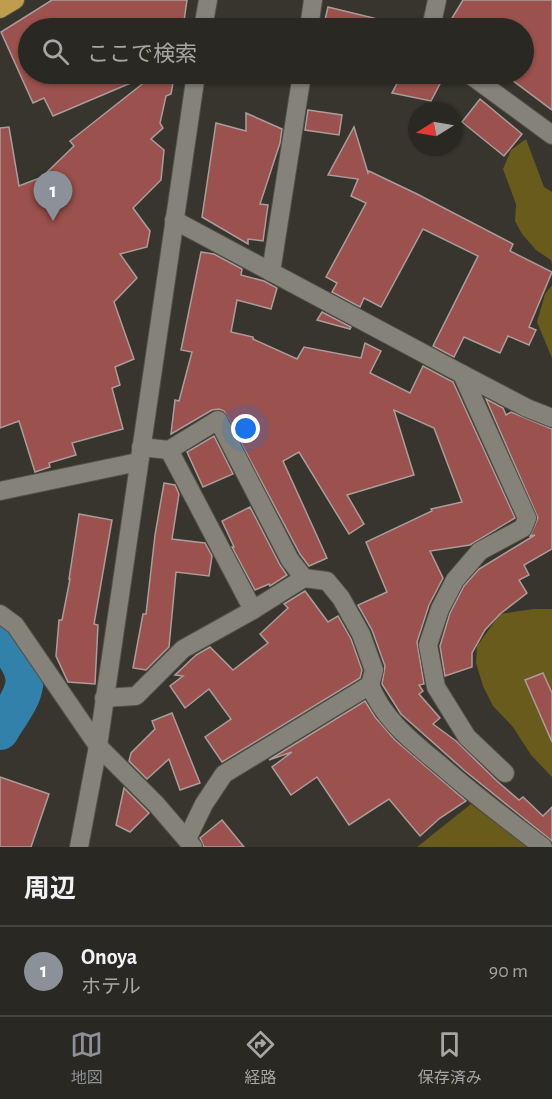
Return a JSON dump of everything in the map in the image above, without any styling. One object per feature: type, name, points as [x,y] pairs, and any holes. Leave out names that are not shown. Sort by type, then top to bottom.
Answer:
[{"type":"highway","points":[[0,9],[15,0]]},
{"type":"street","points":[[204,18],[207,0]]},
{"type":"street","points":[[311,18],[314,0]]},
{"type":"street","points":[[432,18],[437,0]]},
{"type":"street","points":[[79,847],[98,746],[194,84]]},
{"type":"street","points":[[271,272],[300,84]]},
{"type":"street","points":[[483,84],[552,135]]},
{"type":"street","points":[[174,219],[462,374],[527,408],[552,418]]},
{"type":"street","points":[[462,374],[527,518],[523,528],[480,551],[455,580],[440,609],[428,645],[436,687],[467,737],[505,773]]},
{"type":"street","points":[[0,491],[140,454],[169,450],[218,420],[290,560],[304,578]]},
{"type":"street","points":[[169,450],[253,610]]},
{"type":"street","points":[[0,614],[7,627],[98,746],[156,804],[190,843],[204,804],[224,774],[370,685],[374,670],[361,634],[341,598],[327,581],[304,578],[183,649],[136,696],[104,698]]},
{"type":"street","points":[[370,685],[389,718],[405,735],[477,796],[543,847]]},
{"type":"shaded area","points":[[526,139],[544,187],[552,192],[552,265],[551,260],[536,250],[522,234],[515,221],[516,204],[503,169],[511,150]]},
{"type":"shaded area","points":[[552,285],[552,358],[537,322],[545,294]]},
{"type":"shaded area","points":[[533,609],[552,609],[552,777],[531,755],[513,727],[493,706],[483,686],[476,663],[477,646],[500,614]]},
{"type":"shaded area","points":[[471,804],[527,847],[417,847]]},
{"type":"building","points":[[52,0],[187,0],[184,18],[23,18]]},
{"type":"building","points":[[463,0],[552,0],[552,110],[517,84],[534,84],[534,18],[452,18]]},
{"type":"building","points":[[328,7],[373,18],[325,18]]},
{"type":"building","points":[[18,21],[18,70],[1,32]]},
{"type":"building","points":[[24,84],[128,84],[53,116],[44,98],[33,103]]},
{"type":"building","points":[[142,84],[173,84],[171,94],[166,96],[160,123],[163,128],[151,139],[164,150],[161,180],[133,208],[150,231],[147,247],[120,254],[137,278],[114,302],[134,359],[115,367],[120,385],[112,388],[123,429],[72,443],[76,455],[49,463],[50,467],[35,472],[19,421],[0,428],[0,128],[9,127],[19,186],[42,177],[74,146],[70,141]]},
{"type":"building","points":[[397,84],[440,84],[431,101],[392,93]]},
{"type":"building","points":[[480,99],[522,134],[504,156],[462,122]]},
{"type":"building","points":[[308,110],[342,115],[339,135],[305,130]]},
{"type":"building","points":[[246,113],[282,129],[280,143],[260,204],[268,205],[263,241],[248,239],[248,244],[202,217],[216,123],[246,131]]},
{"type":"building","points":[[354,127],[368,173],[369,171],[417,194],[513,244],[510,251],[552,272],[529,327],[536,330],[529,345],[508,336],[500,353],[464,337],[454,357],[433,346],[478,256],[423,229],[381,307],[364,298],[360,307],[332,292],[337,283],[326,277],[366,203],[351,196],[358,179],[328,175]]},
{"type":"building","points":[[201,252],[214,254],[242,269],[241,275],[264,281],[277,288],[271,309],[237,300],[231,332],[253,337],[297,359],[304,347],[361,358],[365,343],[381,351],[370,373],[410,393],[423,366],[453,382],[515,518],[470,545],[430,551],[443,578],[429,605],[417,642],[424,684],[419,685],[423,691],[419,694],[440,718],[433,724],[456,741],[519,800],[523,797],[543,816],[552,807],[552,841],[465,771],[401,714],[382,684],[385,666],[372,630],[358,605],[387,592],[366,542],[432,511],[431,509],[462,502],[434,428],[394,410],[414,475],[347,495],[364,524],[349,534],[299,452],[283,461],[327,558],[309,566],[300,554],[224,411],[212,410],[171,434],[175,400],[179,401],[192,352],[181,350]]},
{"type":"building","points":[[322,312],[351,327],[350,329],[317,320]]},
{"type":"building","points":[[486,399],[503,408],[506,415],[511,412],[552,429],[552,549],[524,565],[529,575],[519,580],[527,593],[500,614],[485,630],[472,653],[472,667],[445,676],[440,646],[450,613],[464,586],[479,569],[535,535],[530,536],[538,518]]},
{"type":"building","points":[[214,436],[233,474],[203,487],[187,452]]},
{"type":"building","points":[[164,483],[175,485],[179,494],[172,539],[205,543],[212,556],[209,576],[176,572],[169,647],[146,670],[133,668],[143,614],[146,614],[155,535]]},
{"type":"building","points":[[250,507],[287,575],[270,586],[269,584],[255,590],[232,547],[234,547],[222,521]]},
{"type":"building","points":[[79,514],[112,520],[94,624],[98,625],[95,684],[68,682],[56,656],[59,620],[62,620],[70,579]]},
{"type":"building","points":[[305,591],[328,622],[338,616],[351,639],[362,670],[360,678],[222,762],[205,737],[231,719],[209,689],[185,708],[170,686],[183,676],[175,675],[196,655],[210,647],[233,670],[268,643],[260,634],[288,608],[284,604]]},
{"type":"building","points":[[543,673],[552,693],[552,742],[525,680]]},
{"type":"building","points":[[365,701],[375,717],[395,740],[466,801],[440,818],[420,836],[389,799],[349,825],[317,777],[291,795],[272,767],[292,752],[269,760]]},
{"type":"building","points":[[172,713],[200,783],[180,790],[169,759],[147,779],[129,761],[131,753],[155,729],[152,721]]},
{"type":"building","points":[[0,777],[49,794],[31,847],[0,847]]},
{"type":"building","points":[[124,788],[149,813],[130,832],[116,825]]},
{"type":"building","points":[[222,820],[244,847],[204,847],[200,838]]},
{"type":"waterway","points":[[0,635],[21,665],[24,676],[20,697],[0,731]]},
{"type":"place","name":"Onoya","points":[[53,221]]}]
